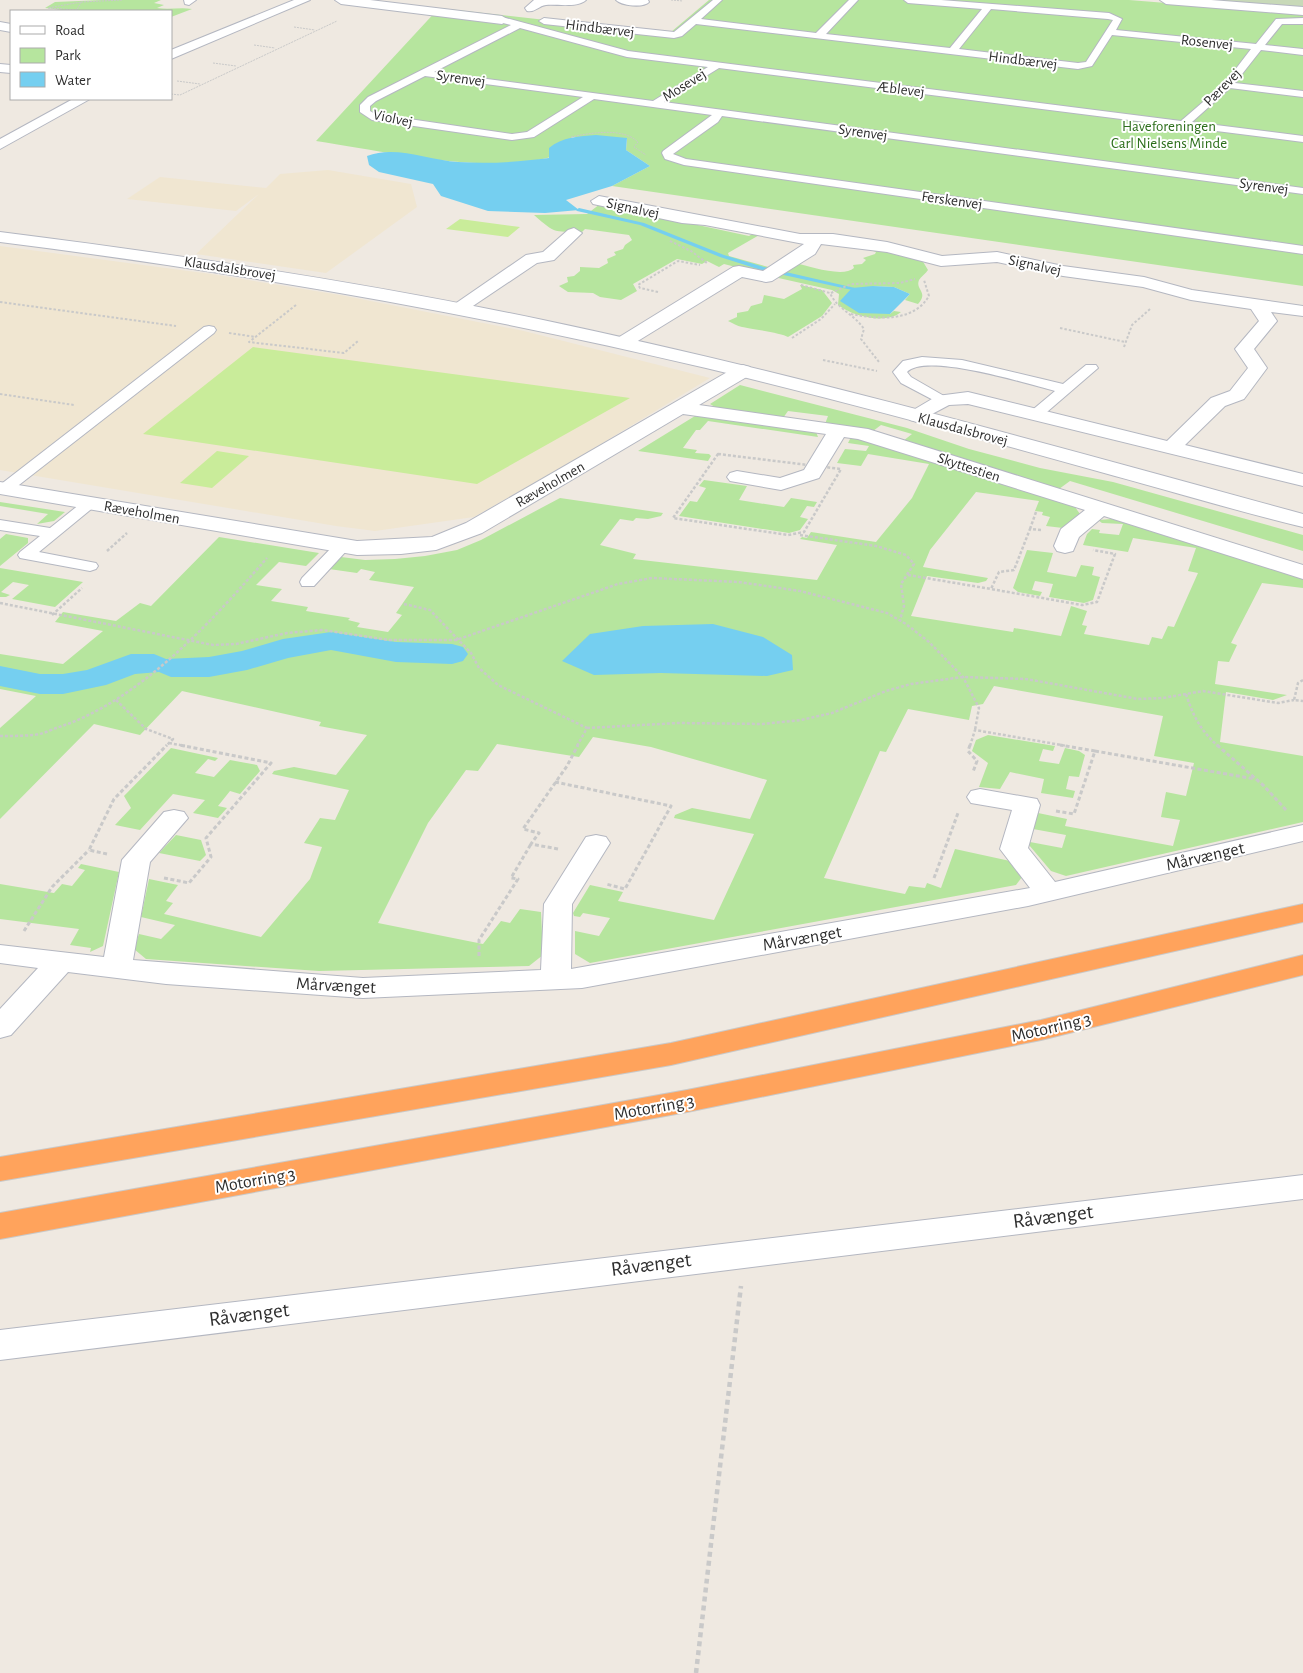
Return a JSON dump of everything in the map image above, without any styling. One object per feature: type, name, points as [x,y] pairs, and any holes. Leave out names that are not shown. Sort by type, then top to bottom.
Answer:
[{"type":"highway","points":[[0,1169],[671,1054],[1303,913]]},
{"type":"highway","name":"Motorring 3","points":[[0,1226],[696,1100],[1041,1030],[1303,965]]},
{"type":"street","points":[[172,55],[304,0]]},
{"type":"street","points":[[342,0],[502,20]]},
{"type":"street","points":[[531,8],[539,2],[580,0]]},
{"type":"street","points":[[614,0],[645,1]]},
{"type":"street","points":[[1166,0],[1303,11]]},
{"type":"street","points":[[633,10],[645,1]]},
{"type":"street","points":[[0,145],[81,100]]},
{"type":"street","name":"Signalvej","points":[[599,200],[682,218],[705,220],[815,240],[833,239],[887,247],[928,256],[941,261],[997,257],[1063,271],[1144,282],[1191,295],[1303,311]]},
{"type":"street","points":[[458,308],[532,259],[548,256],[574,233]]},
{"type":"street","name":"Klausdalsbrovej","points":[[0,237],[167,258],[347,287],[622,342],[917,416],[1303,520]]},
{"type":"street","points":[[622,342],[739,271],[771,273],[809,250],[815,240]]},
{"type":"street","points":[[1170,448],[1218,402],[1237,395],[1258,368],[1244,349],[1268,321],[1256,303]]},
{"type":"street","name":"Ræveholmen","points":[[3,488],[357,548],[401,548],[436,543],[474,528],[743,371]]},
{"type":"street","points":[[917,416],[944,400],[968,398],[1303,480]]},
{"type":"street","name":"Skyttestien","points":[[680,408],[861,433],[1303,572]]},
{"type":"street","points":[[737,477],[781,484],[812,474],[838,430]]},
{"type":"street","points":[[1065,546],[1069,534],[1100,509]]},
{"type":"street","points":[[980,797],[1027,805],[1014,849],[1048,892]]},
{"type":"street","points":[[117,968],[135,866],[174,818]]},
{"type":"street","name":"Mårvænget","points":[[4,955],[166,974],[363,988],[582,978],[1048,892],[1296,824]]},
{"type":"street","points":[[556,979],[558,904],[592,849]]},
{"type":"street","points":[[0,1028],[61,961]]},
{"type":"street","name":"Råvænget","points":[[0,1345],[745,1253],[1303,1187]]},
{"type":"lane","name":"Hindbærvej","points":[[502,20],[514,18],[667,36],[680,34],[718,0]]},
{"type":"lane","points":[[818,36],[854,0]]},
{"type":"lane","points":[[908,0],[1109,16],[1118,19],[1112,32]]},
{"type":"lane","points":[[954,51],[989,6]]},
{"type":"lane","name":"Æblevej","points":[[502,20],[627,54],[1303,139]]},
{"type":"lane","name":"Hindbærvej","points":[[694,21],[1078,66],[1090,64],[1112,32]]},
{"type":"lane","name":"Pærevej","points":[[1183,124],[1228,85],[1279,21],[1303,21]]},
{"type":"lane","name":"Violvej","points":[[520,24],[372,99],[365,105],[365,112],[372,117],[512,137],[530,135],[592,96]]},
{"type":"lane","name":"Rosenvej","points":[[1112,32],[1303,52]]},
{"type":"lane","name":"Mosevej","points":[[653,105],[716,66]]},
{"type":"lane","name":"Syrenvej","points":[[423,73],[1303,191]]},
{"type":"lane","points":[[1228,85],[1303,94]]},
{"type":"lane","points":[[668,156],[667,153],[714,120],[718,114]]},
{"type":"lane","name":"Ferskenvej","points":[[668,156],[684,162],[1303,250]]},
{"type":"lane","points":[[3,488],[209,330]]},
{"type":"lane","points":[[944,400],[898,374],[907,365],[918,362],[948,362],[1065,389]]},
{"type":"lane","points":[[1034,414],[1091,368]]},
{"type":"lane","name":"Ræveholmen","points":[[90,503],[26,555],[90,566]]},
{"type":"lane","points":[[0,525],[53,533]]},
{"type":"lane","points":[[308,582],[342,545]]},
{"type":"path","points":[[81,1],[77,10],[48,8],[58,3],[81,1],[122,0]]},
{"type":"path","points":[[172,94],[180,95],[237,66],[342,19]]},
{"type":"path","points":[[293,27],[316,30]]},
{"type":"path","points":[[253,44],[276,48]]},
{"type":"path","points":[[213,63],[237,66]]},
{"type":"path","points":[[177,81],[201,84]]},
{"type":"path","points":[[565,138],[590,132],[630,136],[638,142],[634,147],[649,157],[668,156]]},
{"type":"path","points":[[664,238],[691,251],[713,267],[678,261],[638,286],[692,300]]},
{"type":"path","points":[[771,273],[830,293],[835,304],[850,314],[864,329],[861,339],[876,360],[898,374]]},
{"type":"path","points":[[830,293],[851,284],[900,283],[927,276],[923,282],[930,294],[928,300],[904,317],[879,318],[850,314]]},
{"type":"path","points":[[347,287],[331,294],[309,295],[249,342],[344,353],[358,341]]},
{"type":"path","points":[[1124,347],[1129,329],[1136,318],[1169,301],[1191,295]]},
{"type":"path","points":[[0,302],[256,337]]},
{"type":"path","points":[[792,338],[825,316],[835,304]]},
{"type":"path","points":[[1060,328],[1126,342]]},
{"type":"path","points":[[823,360],[898,374]]},
{"type":"path","points":[[0,394],[107,410]]},
{"type":"path","points":[[90,566],[150,513]]},
{"type":"path","points":[[797,534],[876,546],[906,555],[914,564],[901,584],[904,606],[900,620]]},
{"type":"path","points":[[0,736],[31,735],[72,724],[116,700],[190,641],[236,593],[286,536]]},
{"type":"path","points":[[908,575],[990,589]]},
{"type":"path","points":[[0,603],[213,645],[236,644],[287,633],[322,630],[389,640],[456,640],[555,604],[618,584],[652,578],[739,582],[800,591],[887,613],[900,620],[929,642],[963,677],[979,708],[975,730]]},
{"type":"path","points":[[404,604],[430,610],[470,653],[479,668],[498,685],[587,728],[678,723],[763,724],[801,720],[832,713],[886,691],[911,684],[963,677],[1026,679],[1138,698],[1203,691],[1278,703],[1294,700],[1303,701]]},
{"type":"path","points":[[1294,700],[1298,682],[1303,680]]},
{"type":"path","points":[[1186,694],[1192,714],[1204,734],[1255,779],[1296,824]]},
{"type":"path","points":[[4,955],[52,887],[89,850],[114,799],[173,739],[146,729],[116,700]]},
{"type":"path","points":[[480,983],[479,940],[518,879],[511,878],[531,844],[540,833],[522,829],[566,766],[587,728]]},
{"type":"path","points":[[89,850],[189,883],[211,857],[206,838],[271,763],[169,743]]},
{"type":"path","points":[[1095,751],[1255,779]]},
{"type":"path","points":[[531,844],[592,849]]},
{"type":"path","points":[[696,1673],[745,1253]]},
{"type":"shaded area","points":[[328,170],[411,184],[417,207],[326,273],[196,254],[259,194],[236,211],[127,199],[160,177],[266,188],[280,174]]},
{"type":"shaded area","points":[[0,246],[211,274],[340,295],[524,331],[710,378],[576,459],[474,517],[375,531],[0,470]]},
{"type":"green space","points":[[161,0],[154,3],[164,5],[157,8],[192,9],[172,17],[172,10],[62,10],[45,8],[55,2]]},
{"type":"green space","name":"Haveforeningen Carl Nielsens Minde","points":[[709,0],[1129,0],[1303,14],[1303,286],[612,186],[650,166],[626,150],[627,139],[573,137],[551,157],[521,162],[493,163],[432,159],[316,141],[439,8],[661,33],[671,32]]},
{"type":"green space","points":[[1201,0],[1303,0],[1303,8]]},
{"type":"green space","points":[[600,204],[749,236],[754,233],[761,234],[728,253],[729,256],[772,268],[763,274],[724,264],[719,267],[707,261],[702,264],[677,259],[633,284],[637,291],[621,300],[600,297],[593,293],[568,292],[559,286],[568,282],[567,277],[574,276],[580,271],[580,267],[599,268],[608,263],[607,259],[616,255],[614,252],[623,249],[632,240],[629,235],[585,229],[581,233],[551,229],[534,215],[587,214]]},
{"type":"green space","points":[[460,219],[520,227],[508,237],[446,229]]},
{"type":"green space","points":[[870,247],[922,260],[928,270],[918,283],[922,297],[918,304],[905,300],[910,294],[894,287],[873,286],[890,314],[894,311],[901,312],[887,318],[869,318],[852,313],[838,305],[839,294],[832,290],[774,277],[795,263],[834,272],[849,271],[854,268],[853,265],[862,264],[866,260],[863,258],[875,254],[876,252],[868,249]]},
{"type":"green space","points":[[800,285],[822,290],[832,303],[822,316],[788,337],[740,327],[728,321],[737,317],[737,313],[748,311],[751,306],[762,303],[764,295],[784,299],[802,289]]},
{"type":"green space","points":[[253,347],[630,398],[477,484],[143,434]]},
{"type":"green space","points":[[740,385],[907,428],[969,449],[1040,468],[1113,482],[1303,535],[1303,551],[1070,481],[1059,489],[903,441],[912,434],[881,425],[873,431],[825,424],[828,416],[788,411],[783,418],[715,407],[710,404]]},
{"type":"green space","points":[[695,416],[816,432],[818,437],[708,421],[700,430],[696,430],[683,448],[697,450],[695,453],[709,454],[711,456],[708,461],[638,451]]},
{"type":"green space","points":[[851,437],[1075,507],[1080,514],[1063,528],[1046,526],[1050,517],[1042,515],[1043,512],[1035,511],[1039,501],[976,492],[930,550],[923,567],[988,578],[986,581],[978,583],[927,576],[911,616],[1013,632],[1014,628],[1061,636],[1071,606],[1087,611],[1082,625],[1087,626],[1084,634],[1149,645],[1152,637],[1162,639],[1168,626],[1174,627],[1198,573],[1188,571],[1196,548],[1133,538],[1128,552],[1083,545],[1087,534],[1092,529],[1100,530],[1099,533],[1119,535],[1123,524],[1102,523],[1098,520],[1112,519],[1303,579],[1303,588],[1262,583],[1231,643],[1237,645],[1229,662],[1218,661],[1215,684],[1287,695],[1273,700],[1226,692],[1220,742],[1303,756],[1303,822],[1066,876],[1051,871],[1029,845],[1030,842],[1062,848],[1066,835],[1033,829],[1038,813],[1067,819],[1065,826],[1173,846],[1180,820],[1161,817],[1166,792],[1186,796],[1194,763],[1154,756],[1163,716],[994,686],[983,704],[972,706],[969,720],[908,709],[886,752],[880,751],[824,878],[905,894],[909,886],[925,888],[927,883],[941,888],[955,849],[1010,861],[1022,877],[1016,885],[590,963],[575,954],[575,931],[599,936],[610,918],[583,913],[580,917],[574,916],[573,913],[590,885],[623,892],[618,901],[714,920],[754,834],[674,818],[675,815],[692,808],[750,819],[767,780],[651,747],[593,737],[579,757],[497,744],[478,771],[466,770],[428,823],[378,923],[483,944],[501,921],[510,923],[520,909],[541,912],[543,955],[529,966],[319,971],[146,959],[134,949],[139,934],[161,939],[175,925],[141,917],[149,879],[178,885],[166,901],[173,903],[164,914],[261,937],[310,879],[322,847],[304,843],[320,818],[335,820],[349,790],[272,774],[274,771],[294,767],[336,775],[367,735],[319,726],[321,722],[182,691],[140,735],[94,724],[0,819],[0,728],[36,696],[0,689],[0,654],[63,664],[103,631],[55,622],[63,612],[116,621],[140,603],[151,606],[219,537],[319,553],[306,566],[279,562],[256,585],[282,589],[271,601],[308,607],[306,611],[350,618],[348,620],[360,623],[357,627],[388,632],[402,615],[396,613],[414,587],[369,580],[375,572],[361,569],[357,573],[329,569],[341,557],[365,560],[395,559],[457,550],[481,540],[560,498],[663,513],[661,516],[648,519],[636,518],[633,521],[620,519],[600,545],[636,554],[633,559],[817,580],[837,545],[800,539],[802,537],[807,538],[811,532],[876,542],[912,498],[929,464],[868,454],[861,466],[837,463],[845,449],[866,451],[869,446],[848,443]]},
{"type":"green space","points":[[217,451],[249,456],[212,488],[180,483]]},
{"type":"green space","points":[[704,480],[747,486],[739,500],[784,507],[791,498],[817,502],[814,507],[807,506],[800,517],[808,519],[800,530],[789,533],[679,516],[690,501],[697,502],[706,488],[699,486]]},
{"type":"green space","points":[[0,502],[65,512],[54,521],[37,524],[48,514],[0,506]]},
{"type":"green space","points":[[6,534],[28,538],[28,543],[0,566],[0,539]]},
{"type":"green space","points":[[1027,550],[1053,553],[1047,572],[1076,577],[1081,565],[1094,567],[1092,575],[1100,577],[1093,600],[1084,603],[1049,597],[1053,584],[1035,581],[1032,590],[1042,592],[1040,596],[1018,592],[1013,588]]},
{"type":"green space","points":[[0,568],[83,582],[55,607],[12,599],[29,585],[13,582],[1,592],[10,595],[0,597]]},
{"type":"green space","points":[[988,735],[1055,746],[1053,751],[1043,749],[1039,761],[1059,764],[1065,748],[1079,751],[1085,755],[1079,777],[1069,776],[1066,789],[1075,791],[1073,798],[1041,793],[1044,779],[1010,772],[1000,789],[979,787],[988,763],[972,751],[976,740]]},
{"type":"green space","points":[[171,748],[218,758],[215,761],[208,759],[195,773],[214,777],[230,760],[257,765],[260,771],[240,794],[230,791],[218,806],[227,808],[218,818],[193,813],[205,800],[173,794],[140,830],[115,825],[131,808],[124,796]]},
{"type":"green space","points":[[176,835],[201,840],[206,855],[200,861],[159,853]]},
{"type":"green space","points":[[81,864],[119,872],[103,946],[90,952],[91,948],[70,945],[79,929],[0,919],[0,884],[54,893],[62,884],[72,886],[85,870],[78,868]]},
{"type":"water","points":[[596,135],[627,138],[626,150],[650,166],[612,186],[566,200],[579,210],[545,213],[488,211],[441,196],[433,184],[379,172],[369,165],[367,156],[389,152],[458,162],[526,161],[549,158],[549,148],[565,139]]},
{"type":"water","points":[[894,287],[910,294],[890,314],[859,313],[840,301],[852,288]]},
{"type":"water","points":[[713,624],[763,637],[792,655],[793,670],[767,676],[661,673],[594,675],[562,661],[590,634],[643,626]]},
{"type":"waterway","points":[[579,210],[642,224],[722,256],[763,269],[852,288]]},
{"type":"waterway","points":[[171,667],[209,667],[247,660],[283,649],[331,641],[396,652],[452,654]]},
{"type":"waterway","points":[[0,676],[40,684],[63,684],[95,678],[131,664],[154,664]]}]
